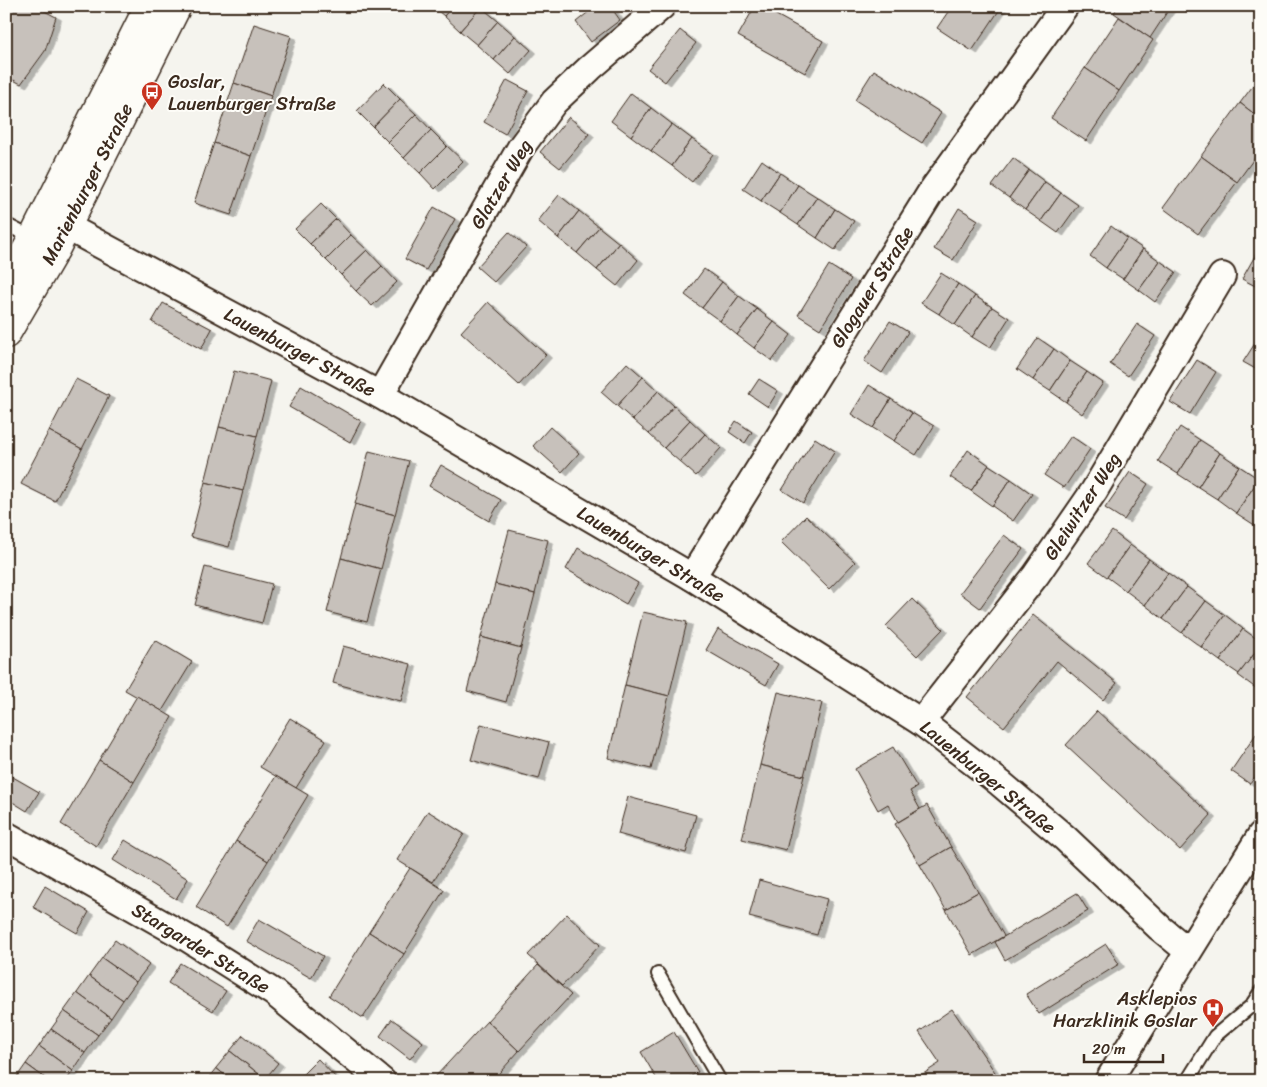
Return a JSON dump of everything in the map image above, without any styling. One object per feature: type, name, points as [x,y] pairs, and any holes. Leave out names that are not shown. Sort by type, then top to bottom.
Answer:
[{"type":"street","name":"Marienburger Straße","points":[[6,334],[149,6]]},
{"type":"street","name":"Marienburger Straße","points":[[6,286],[50,232],[177,6]]},
{"type":"street","name":"Glatzer Weg","points":[[380,395],[521,147],[554,102],[662,6]]},
{"type":"street","name":"Glogauer Straße","points":[[692,577],[931,192],[1065,6]]},
{"type":"street","name":"Lauenburger Straße","points":[[50,232],[380,395],[692,577],[921,722],[1000,783],[1160,928],[1188,951]]},
{"type":"street","name":"Gleiwitzer Weg","points":[[921,722],[1036,575],[1094,491],[1222,276]]},
{"type":"street","name":"Stargarder Straße","points":[[6,835],[189,939],[274,992],[382,1081]]},
{"type":"street","points":[[1108,1081],[1261,835]]},
{"type":"lane","points":[[9,226],[50,232]]},
{"type":"lane","points":[[658,974],[720,1081]]},
{"type":"lane","points":[[1187,1081],[1215,1036],[1251,1006],[1261,991]]},
{"type":"building","points":[[6,6],[35,6],[56,17],[45,51],[21,84],[6,76]]},
{"type":"building","points":[[432,6],[453,6],[444,16]]},
{"type":"building","points":[[453,6],[481,7],[460,31],[444,16]]},
{"type":"building","points":[[596,6],[610,6],[620,20],[591,42],[576,22]]},
{"type":"building","points":[[755,6],[760,6],[823,41],[805,73],[738,36]]},
{"type":"building","points":[[952,6],[1002,6],[972,51],[937,28]]},
{"type":"building","points":[[1118,6],[1171,6],[1150,38],[1114,13]]},
{"type":"building","points":[[481,7],[498,21],[477,45],[460,31]]},
{"type":"building","points":[[1119,17],[1153,40],[1119,91],[1085,68]]},
{"type":"building","points":[[498,21],[515,36],[494,60],[477,45]]},
{"type":"building","points":[[254,24],[291,36],[271,96],[234,83]]},
{"type":"building","points":[[680,30],[696,43],[665,82],[648,69]]},
{"type":"building","points":[[515,36],[531,50],[510,74],[494,60]]},
{"type":"building","points":[[1085,68],[1119,91],[1086,141],[1051,118]]},
{"type":"building","points":[[874,70],[941,113],[922,143],[855,100]]},
{"type":"building","points":[[1261,75],[1261,119],[1240,103]]},
{"type":"building","points":[[507,80],[528,91],[505,134],[484,122]]},
{"type":"building","points":[[234,83],[271,96],[251,156],[214,143]]},
{"type":"building","points":[[384,83],[400,99],[373,127],[357,111]]},
{"type":"building","points":[[631,93],[651,108],[631,136],[611,121]]},
{"type":"building","points":[[400,99],[416,114],[388,142],[373,127]]},
{"type":"building","points":[[1240,103],[1261,119],[1261,149],[1237,182],[1201,156]]},
{"type":"building","points":[[651,108],[672,124],[651,151],[631,136]]},
{"type":"building","points":[[416,114],[431,130],[404,158],[388,142]]},
{"type":"building","points":[[569,117],[589,134],[560,168],[540,152]]},
{"type":"building","points":[[672,124],[692,139],[672,166],[651,151]]},
{"type":"building","points":[[431,130],[447,146],[420,173],[404,158]]},
{"type":"building","points":[[692,139],[713,154],[692,182],[672,166]]},
{"type":"building","points":[[214,143],[251,156],[231,215],[194,203]]},
{"type":"building","points":[[447,146],[463,161],[435,189],[420,173]]},
{"type":"building","points":[[1201,156],[1237,182],[1198,234],[1163,208]]},
{"type":"building","points":[[1013,158],[1029,170],[1009,198],[992,186]]},
{"type":"building","points":[[762,160],[780,173],[761,201],[743,189]]},
{"type":"building","points":[[1029,170],[1045,182],[1025,210],[1009,198]]},
{"type":"building","points":[[780,173],[798,185],[780,213],[761,201]]},
{"type":"building","points":[[1045,182],[1061,193],[1041,221],[1025,210]]},
{"type":"building","points":[[798,185],[817,197],[798,225],[780,213]]},
{"type":"building","points":[[1061,193],[1078,205],[1058,233],[1041,221]]},
{"type":"building","points":[[559,195],[579,211],[558,238],[538,221]]},
{"type":"building","points":[[817,197],[835,209],[817,238],[798,225]]},
{"type":"building","points":[[321,204],[336,219],[310,244],[295,229]]},
{"type":"building","points":[[434,207],[455,219],[426,270],[405,259]]},
{"type":"building","points":[[959,208],[978,220],[953,260],[934,249]]},
{"type":"building","points":[[835,209],[854,221],[835,250],[817,238]]},
{"type":"building","points":[[579,211],[599,227],[577,253],[558,238]]},
{"type":"building","points":[[336,219],[351,235],[326,260],[310,244]]},
{"type":"building","points":[[1111,226],[1127,238],[1106,268],[1090,256]]},
{"type":"building","points":[[599,227],[619,243],[597,270],[577,253]]},
{"type":"building","points":[[509,232],[526,247],[494,282],[477,267]]},
{"type":"building","points":[[351,235],[367,250],[341,275],[326,260]]},
{"type":"building","points":[[1127,238],[1143,249],[1123,279],[1106,268]]},
{"type":"building","points":[[619,243],[638,260],[617,286],[597,270]]},
{"type":"building","points":[[1261,245],[1261,289],[1242,279]]},
{"type":"building","points":[[1143,249],[1160,261],[1139,290],[1123,279]]},
{"type":"building","points":[[367,250],[382,266],[356,291],[341,275]]},
{"type":"building","points":[[1160,261],[1176,272],[1155,302],[1139,290]]},
{"type":"building","points":[[829,265],[851,279],[820,329],[798,315]]},
{"type":"building","points":[[382,266],[397,282],[372,306],[356,291]]},
{"type":"building","points":[[704,269],[722,282],[702,308],[685,295]]},
{"type":"building","points":[[941,273],[958,284],[939,314],[921,303]]},
{"type":"building","points":[[722,282],[739,296],[720,321],[702,308]]},
{"type":"building","points":[[958,284],[975,296],[955,325],[939,314]]},
{"type":"building","points":[[739,296],[757,309],[737,335],[720,321]]},
{"type":"building","points":[[975,296],[992,307],[972,337],[955,325]]},
{"type":"building","points":[[488,302],[546,355],[519,385],[461,332]]},
{"type":"building","points":[[163,303],[212,329],[201,349],[152,322]]},
{"type":"building","points":[[992,307],[1009,318],[990,348],[972,337]]},
{"type":"building","points":[[757,309],[774,322],[754,348],[737,335]]},
{"type":"building","points":[[890,321],[908,332],[882,373],[864,361]]},
{"type":"building","points":[[774,322],[791,335],[772,361],[754,348]]},
{"type":"building","points":[[1137,324],[1155,336],[1128,376],[1110,364]]},
{"type":"building","points":[[1261,334],[1261,372],[1243,362]]},
{"type":"building","points":[[1038,338],[1054,349],[1033,380],[1017,369]]},
{"type":"building","points":[[1054,349],[1070,361],[1050,391],[1033,380]]},
{"type":"building","points":[[1197,360],[1216,372],[1190,414],[1170,402]]},
{"type":"building","points":[[1070,361],[1087,372],[1066,402],[1050,391]]},
{"type":"building","points":[[627,363],[643,377],[617,406],[601,392]]},
{"type":"building","points":[[234,371],[271,381],[257,436],[219,427]]},
{"type":"building","points":[[1087,372],[1103,383],[1082,414],[1066,402]]},
{"type":"building","points":[[643,377],[658,391],[633,420],[617,406]]},
{"type":"building","points":[[76,379],[109,396],[82,449],[49,431]]},
{"type":"building","points":[[759,379],[778,391],[768,407],[749,394]]},
{"type":"building","points":[[869,385],[891,399],[873,428],[851,414]]},
{"type":"building","points":[[301,386],[361,421],[350,442],[289,407]]},
{"type":"building","points":[[658,391],[674,406],[649,434],[633,420]]},
{"type":"building","points":[[891,399],[912,413],[894,441],[873,428]]},
{"type":"building","points":[[674,406],[690,420],[664,448],[649,434]]},
{"type":"building","points":[[912,413],[934,426],[916,455],[894,441]]},
{"type":"building","points":[[690,420],[705,434],[680,462],[664,448]]},
{"type":"building","points":[[736,421],[752,432],[745,443],[729,432]]},
{"type":"building","points":[[219,427],[257,436],[243,491],[205,482]]},
{"type":"building","points":[[550,427],[579,453],[562,472],[533,446]]},
{"type":"building","points":[[1180,427],[1200,440],[1178,474],[1158,461]]},
{"type":"building","points":[[49,431],[82,449],[55,501],[21,484]]},
{"type":"building","points":[[705,434],[721,448],[696,476],[680,462]]},
{"type":"building","points":[[1071,436],[1090,449],[1064,488],[1044,475]]},
{"type":"building","points":[[815,438],[835,451],[803,503],[782,490]]},
{"type":"building","points":[[1200,440],[1220,453],[1198,487],[1178,474]]},
{"type":"building","points":[[968,450],[989,465],[971,491],[950,477]]},
{"type":"building","points":[[369,451],[409,461],[395,515],[355,504]]},
{"type":"building","points":[[1220,453],[1239,466],[1217,499],[1198,487]]},
{"type":"building","points":[[441,465],[501,500],[489,521],[429,486]]},
{"type":"building","points":[[989,465],[1011,479],[992,506],[971,491]]},
{"type":"building","points":[[1239,466],[1259,479],[1236,513],[1217,499]]},
{"type":"building","points":[[1130,472],[1148,484],[1124,520],[1105,508]]},
{"type":"building","points":[[1011,479],[1032,494],[1013,521],[992,506]]},
{"type":"building","points":[[1259,479],[1261,481],[1261,519],[1256,526],[1236,513]]},
{"type":"building","points":[[205,482],[243,491],[229,547],[191,537]]},
{"type":"building","points":[[355,504],[395,515],[381,569],[341,558]]},
{"type":"building","points":[[806,516],[855,562],[829,589],[781,542]]},
{"type":"building","points":[[509,530],[548,540],[535,594],[495,584]]},
{"type":"building","points":[[1112,531],[1130,545],[1107,577],[1088,563]]},
{"type":"building","points":[[1004,535],[1023,549],[980,608],[960,593]]},
{"type":"building","points":[[1130,545],[1149,559],[1126,591],[1107,577]]},
{"type":"building","points":[[578,548],[638,583],[626,604],[566,569]]},
{"type":"building","points":[[341,558],[381,569],[367,622],[327,612]]},
{"type":"building","points":[[1149,559],[1168,573],[1145,605],[1126,591]]},
{"type":"building","points":[[205,567],[272,584],[262,623],[195,605]]},
{"type":"building","points":[[1168,573],[1187,587],[1163,619],[1145,605]]},
{"type":"building","points":[[495,584],[535,594],[521,648],[481,637]]},
{"type":"building","points":[[1187,587],[1206,601],[1182,633],[1163,619]]},
{"type":"building","points":[[912,599],[943,629],[917,656],[886,626]]},
{"type":"building","points":[[1206,601],[1225,615],[1201,647],[1182,633]]},
{"type":"building","points":[[643,612],[687,622],[669,696],[625,685]]},
{"type":"building","points":[[1033,615],[1117,683],[1103,700],[1057,661],[1004,727],[967,697]]},
{"type":"building","points":[[1225,615],[1243,629],[1220,661],[1201,647]]},
{"type":"building","points":[[718,629],[778,664],[766,685],[706,650]]},
{"type":"building","points":[[1243,629],[1261,642],[1261,645],[1239,674],[1220,661]]},
{"type":"building","points":[[481,637],[521,648],[506,702],[467,691]]},
{"type":"building","points":[[155,640],[192,662],[162,711],[125,690]]},
{"type":"building","points":[[1261,645],[1261,692],[1238,675]]},
{"type":"building","points":[[343,646],[411,664],[401,701],[333,683]]},
{"type":"building","points":[[625,685],[669,696],[651,769],[608,758]]},
{"type":"building","points":[[778,692],[822,703],[804,776],[760,765]]},
{"type":"building","points":[[137,696],[172,717],[134,782],[99,760]]},
{"type":"building","points":[[1097,711],[1211,815],[1180,850],[1066,745]]},
{"type":"building","points":[[290,718],[326,740],[296,788],[260,767]]},
{"type":"building","points":[[481,724],[549,742],[539,779],[471,760]]},
{"type":"building","points":[[1256,734],[1261,737],[1261,768],[1250,784],[1231,771]]},
{"type":"building","points":[[893,747],[917,787],[910,791],[920,809],[898,822],[888,804],[878,810],[855,769]]},
{"type":"building","points":[[99,760],[134,782],[96,846],[61,824]]},
{"type":"building","points":[[760,765],[804,776],[786,850],[742,839]]},
{"type":"building","points":[[6,773],[39,792],[27,811],[6,798]]},
{"type":"building","points":[[276,776],[308,795],[268,861],[236,841]]},
{"type":"building","points":[[628,797],[696,815],[686,853],[618,834]]},
{"type":"building","points":[[927,805],[951,847],[920,865],[895,824]]},
{"type":"building","points":[[428,811],[464,834],[433,882],[397,860]]},
{"type":"building","points":[[125,840],[188,879],[176,899],[113,860]]},
{"type":"building","points":[[236,841],[268,861],[227,927],[196,907]]},
{"type":"building","points":[[951,847],[978,892],[946,910],[920,865]]},
{"type":"building","points":[[410,868],[444,890],[404,954],[369,932]]},
{"type":"building","points":[[759,880],[827,899],[817,935],[749,917]]},
{"type":"building","points":[[45,886],[89,912],[77,933],[33,907]]},
{"type":"building","points":[[978,892],[1004,936],[972,955],[946,910]]},
{"type":"building","points":[[1077,893],[1088,911],[1005,960],[995,942]]},
{"type":"building","points":[[567,914],[600,945],[562,986],[528,955]]},
{"type":"building","points":[[259,919],[323,956],[311,978],[246,941]]},
{"type":"building","points":[[369,932],[404,954],[363,1018],[329,996]]},
{"type":"building","points":[[115,940],[149,965],[136,982],[102,958]]},
{"type":"building","points":[[1106,944],[1119,964],[1039,1014],[1026,994]]},
{"type":"building","points":[[102,958],[136,982],[123,1000],[89,976]]},
{"type":"building","points":[[180,963],[226,991],[213,1011],[168,983]]},
{"type":"building","points":[[538,965],[571,995],[519,1051],[487,1021]]},
{"type":"building","points":[[89,976],[123,1000],[111,1018],[77,993]]},
{"type":"building","points":[[77,993],[111,1018],[98,1035],[64,1011]]},
{"type":"building","points":[[952,1009],[1001,1081],[923,1081],[920,1076],[940,1063],[919,1032]]},
{"type":"building","points":[[64,1011],[98,1035],[85,1053],[51,1029]]},
{"type":"building","points":[[392,1019],[423,1042],[410,1059],[380,1036]]},
{"type":"building","points":[[487,1021],[519,1051],[492,1081],[439,1081],[435,1077]]},
{"type":"building","points":[[51,1029],[85,1053],[73,1071],[39,1046]]},
{"type":"building","points":[[674,1032],[698,1072],[683,1081],[658,1081],[641,1052]]},
{"type":"building","points":[[243,1035],[278,1063],[265,1079],[230,1051]]},
{"type":"building","points":[[39,1046],[73,1071],[66,1081],[49,1081],[26,1064]]},
{"type":"building","points":[[230,1051],[265,1079],[264,1081],[232,1081],[216,1068]]},
{"type":"building","points":[[318,1059],[339,1081],[305,1081],[301,1076]]},
{"type":"building","points":[[26,1064],[49,1081],[14,1081]]},
{"type":"building","points":[[216,1068],[232,1081],[206,1081]]},
{"type":"place","name":"Goslar, Lauenburger Straße","points":[[152,111]]},
{"type":"place","name":"Asklepios Harzklinik Goslar","points":[[1213,1028]]}]
